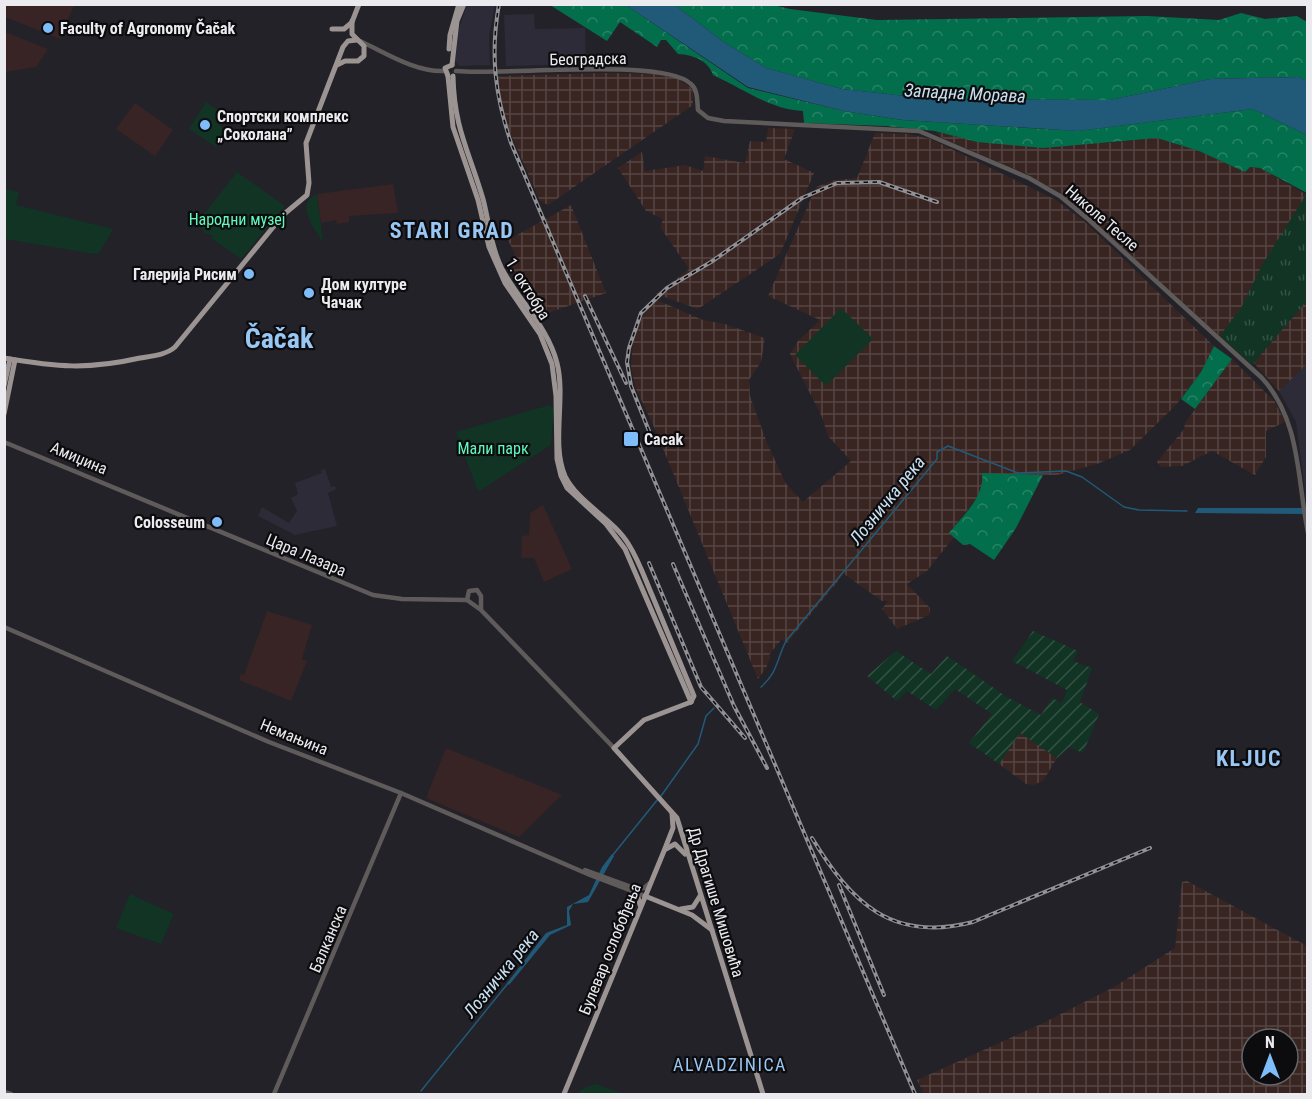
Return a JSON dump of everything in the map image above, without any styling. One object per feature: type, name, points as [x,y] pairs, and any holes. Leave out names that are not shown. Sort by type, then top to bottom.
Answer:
[{"type":"main road","points":[[10,359],[57,367],[101,366],[164,353],[177,345],[308,192],[306,143],[334,68],[348,41],[351,23],[359,4]]},
{"type":"main road","points":[[450,73],[461,4]]},
{"type":"main road","points":[[332,29],[340,29],[351,23]]},
{"type":"main road","points":[[334,68],[341,62],[358,61],[364,53],[352,34],[351,23]]},
{"type":"main road","points":[[348,41],[358,41]]},
{"type":"main road","points":[[342,51],[344,57],[350,61]]},
{"type":"main road","points":[[450,65],[450,73]]},
{"type":"main road","name":"1. октобра","points":[[450,73],[459,132],[482,198],[495,251],[507,277],[541,327],[557,361],[561,396],[558,447],[561,476],[567,488],[606,524],[630,557],[691,702],[644,720],[614,748]]},
{"type":"main road","points":[[4,386],[10,359]]},
{"type":"main road","points":[[4,414],[10,359]]},
{"type":"main road","name":"Др Драгише Мишовића","points":[[614,748],[660,797],[676,818],[763,1095]]},
{"type":"main road","name":"Булевар ослобођења","points":[[564,1095],[673,828],[672,812]]},
{"type":"main road","points":[[664,850],[675,844],[687,857]]},
{"type":"main road","points":[[640,910],[650,902],[658,901],[650,884]]},
{"type":"main road","points":[[633,893],[639,900],[640,910]]},
{"type":"main road","points":[[677,908],[693,907],[700,894]]},
{"type":"main road","name":"Немањина","points":[[645,896],[698,918],[712,930]]},
{"type":"street","points":[[358,41],[424,69],[450,73]]},
{"type":"street","points":[[364,53],[376,49]]},
{"type":"street","name":"Београдска","points":[[450,73],[651,70],[691,83],[696,90],[698,110]]},
{"type":"street","name":"Николе Тесле","points":[[698,110],[708,118],[724,121],[919,131],[968,150],[1060,195],[1270,387],[1284,407],[1292,427],[1308,533]]},
{"type":"street","name":"Амиџина","points":[[4,441],[144,498]]},
{"type":"street","name":"Цара Лазара","points":[[144,498],[373,595],[402,599],[467,600]]},
{"type":"street","points":[[480,601],[472,604],[467,600],[467,593],[473,589],[479,592],[480,601],[481,610]]},
{"type":"street","name":"Др Драгише Мишовића","points":[[472,604],[481,610],[614,748]]},
{"type":"street","name":"Немањина","points":[[4,627],[276,745],[401,792],[633,893],[645,896]]},
{"type":"street","name":"Балканска","points":[[274,1095],[401,792]]},
{"type":"street","name":"Немањина","points":[[576,867],[637,889],[650,884]]},
{"type":"street","points":[[4,1092],[11,1095]]},
{"type":"shaded area","name":"Faculty of Agronomy Čačak","points":[[6,4],[74,5],[60,39],[5,17]]},
{"type":"shaded area","points":[[467,5],[495,5],[489,37],[490,65],[459,66],[455,61],[459,28]]},
{"type":"shaded area","points":[[534,14],[535,29],[585,28],[586,64],[506,66],[504,15]]},
{"type":"shaded area","points":[[5,32],[48,49],[36,67],[5,72]]},
{"type":"shaded area","points":[[654,74],[676,78],[693,91],[693,105],[548,205],[540,201],[508,128],[500,100],[498,76]]},
{"type":"shaded area","points":[[135,103],[173,130],[155,156],[116,129]]},
{"type":"shaded area","points":[[768,128],[795,129],[784,159],[814,173],[780,254],[698,309],[656,294],[689,269],[660,227],[663,219],[646,211],[618,168],[642,152],[645,171],[685,165],[703,171],[705,156],[745,163],[750,141],[766,142]]},
{"type":"shaded area","points":[[935,131],[977,142],[1106,143],[1157,138],[1199,151],[1245,172],[1250,167],[1260,168],[1307,195],[1241,308],[1220,336],[1059,192],[1027,174],[940,137]]},
{"type":"shaded area","points":[[875,133],[908,134],[931,139],[1056,200],[1084,221],[1214,346],[1201,372],[1176,405],[1130,450],[1097,464],[1057,475],[982,474],[983,483],[980,494],[949,533],[954,537],[927,571],[907,584],[930,608],[929,615],[897,629],[882,609],[888,601],[882,601],[844,574],[787,643],[782,639],[769,655],[771,656],[766,668],[758,679],[654,427],[635,387],[631,366],[636,328],[648,308],[657,300],[703,320],[725,324],[765,338],[761,362],[749,380],[750,396],[767,443],[786,484],[803,502],[851,461],[828,436],[822,417],[790,354],[798,341],[820,320],[768,296],[816,187],[835,180],[857,178]]},
{"type":"shaded area","points":[[393,184],[398,213],[349,216],[349,222],[337,224],[336,220],[321,223],[317,194]]},
{"type":"shaded area","points":[[571,205],[606,293],[539,316],[527,290],[510,266],[515,254],[508,240]]},
{"type":"shaded area","points":[[1307,301],[1307,364],[1279,391],[1253,362]]},
{"type":"shaded area","points":[[1232,359],[1275,402],[1285,422],[1266,431],[1266,457],[1255,475],[1212,451],[1182,466],[1161,467],[1157,462],[1184,429],[1185,423]]},
{"type":"shaded area","points":[[1307,364],[1307,505],[1296,422],[1279,391]]},
{"type":"shaded area","points":[[325,469],[331,487],[335,486],[336,489],[328,493],[337,526],[295,535],[258,516],[262,507],[289,523],[297,511],[291,498],[298,494],[295,483],[322,473],[321,470]]},
{"type":"shaded area","points":[[543,505],[572,569],[544,582],[534,558],[521,558],[522,536],[529,535],[530,513]]},
{"type":"shaded area","points":[[267,611],[312,625],[302,659],[307,661],[291,701],[239,680],[241,674],[244,675]]},
{"type":"shaded area","points":[[1020,733],[1057,758],[1043,781],[1033,785],[1026,784],[999,764]]},
{"type":"shaded area","points":[[446,748],[562,795],[519,837],[426,798]]},
{"type":"shaded area","points":[[1187,881],[1307,946],[1307,1094],[924,1094],[917,1080],[1039,1025],[1114,987],[1175,948],[1182,882]]},
{"type":"green space","points":[[550,5],[626,5],[748,88],[844,111],[902,120],[1078,131],[1253,109],[1307,135],[1307,193],[1260,168],[1250,167],[1245,172],[1199,151],[1157,138],[1043,148],[977,142],[935,131],[886,126],[804,123],[803,111],[757,98],[713,75],[704,62],[694,57],[678,54],[666,40],[661,40],[657,47],[620,22],[607,41]]},
{"type":"green space","points":[[675,5],[773,5],[877,20],[1147,16],[1219,20],[1241,13],[1265,19],[1297,16],[1307,22],[1307,81],[1299,77],[1210,79],[1110,100],[933,99],[842,89],[766,68],[725,43]]},
{"type":"green space","name":"Спортски комплекс „Соколана”","points":[[206,102],[221,112],[215,122],[227,130],[216,147],[189,129]]},
{"type":"green space","name":"Народни музеј","points":[[237,172],[285,206],[241,259],[211,238],[213,236],[205,233],[197,223]]},
{"type":"green space","points":[[4,189],[19,192],[16,205],[113,229],[99,253],[95,254],[5,239]]},
{"type":"green space","points":[[1307,193],[1307,301],[1252,365],[1220,336],[1241,308],[1262,265]]},
{"type":"green space","points":[[317,194],[323,243],[307,211],[307,204]]},
{"type":"green space","points":[[841,308],[873,339],[826,386],[795,355]]},
{"type":"green space","points":[[1214,346],[1232,359],[1195,409],[1181,399],[1201,372]]},
{"type":"green space","name":"Мали парк","points":[[549,405],[554,408],[551,445],[479,491],[456,432]]},
{"type":"green space","points":[[982,473],[1043,475],[1016,528],[994,560],[970,544],[963,545],[949,533],[977,498]]},
{"type":"green space","points":[[1033,631],[1078,651],[1073,661],[1092,668],[1080,702],[1099,714],[1083,753],[1069,747],[1057,758],[1020,733],[999,764],[969,743],[992,714],[955,689],[936,710],[907,691],[897,701],[867,676],[896,651],[931,674],[947,656],[1007,697],[1041,715],[1052,698],[1062,703],[1067,690],[1012,661]]},
{"type":"green space","points":[[130,894],[174,914],[161,944],[116,928]]},
{"type":"green space","points":[[596,1084],[624,1094],[576,1094]]},
{"type":"water","points":[[626,5],[675,5],[725,43],[766,68],[842,89],[933,99],[1110,100],[1210,79],[1299,77],[1307,81],[1307,135],[1253,109],[1078,131],[903,120],[844,111],[748,87]]},
{"type":"water","points":[[1198,508],[1308,508],[1307,514],[1195,513]]},
{"type":"water","points":[[612,854],[614,856],[588,902],[573,904],[569,911],[571,925],[550,935],[509,985],[507,983],[546,933],[567,925],[567,907],[589,895],[602,867]]},
{"type":"waterway","name":"Лозничка река","points":[[761,687],[774,671],[786,641],[937,459],[937,452],[948,446],[1018,473],[1066,471],[1082,477],[1124,507],[1139,510],[1187,511]]},
{"type":"waterway","name":"Лозничка река","points":[[661,796],[698,744],[706,716],[714,708]]},
{"type":"waterway","name":"Лозничка река","points":[[612,856],[658,799]]},
{"type":"waterway","name":"Лозничка река","points":[[421,1091],[509,982]]},
{"type":"railway","points":[[499,4],[495,40],[496,75],[501,108],[511,143],[915,1094]]},
{"type":"railway","points":[[649,431],[631,386],[627,362],[629,348],[641,313],[667,288],[711,262],[802,198],[837,183],[879,182],[937,202]]},
{"type":"railway","points":[[585,296],[626,383]]},
{"type":"railway","points":[[649,563],[701,687],[745,738]]},
{"type":"railway","points":[[673,564],[734,706],[767,768]]},
{"type":"railway","points":[[812,838],[842,881],[858,898],[876,912],[896,922],[919,927],[944,927],[973,922],[1150,848]]},
{"type":"railway","points":[[839,885],[884,995]]},
{"type":"place","name":"Faculty of Agronomy Čačak","points":[[48,28]]},
{"type":"place","name":"Спортски комплекс „Соколана”","points":[[205,125]]},
{"type":"place","name":"Галерија Рисим","points":[[249,274]]},
{"type":"place","name":"Дом културе Чачак","points":[[309,293]]},
{"type":"place","name":"Cacak","points":[[631,439]]},
{"type":"place","name":"Colosseum","points":[[217,522]]},
{"type":"district","name":"STARI GRAD","points":[[452,230]]},
{"type":"district","name":"Čačak","points":[[279,338]]},
{"type":"district","name":"KLJUC","points":[[1249,758]]},
{"type":"district","name":"ALVADZINICA","points":[[730,1064]]},
{"type":"water label","name":"Западна Морава","points":[[965,93]]}]
